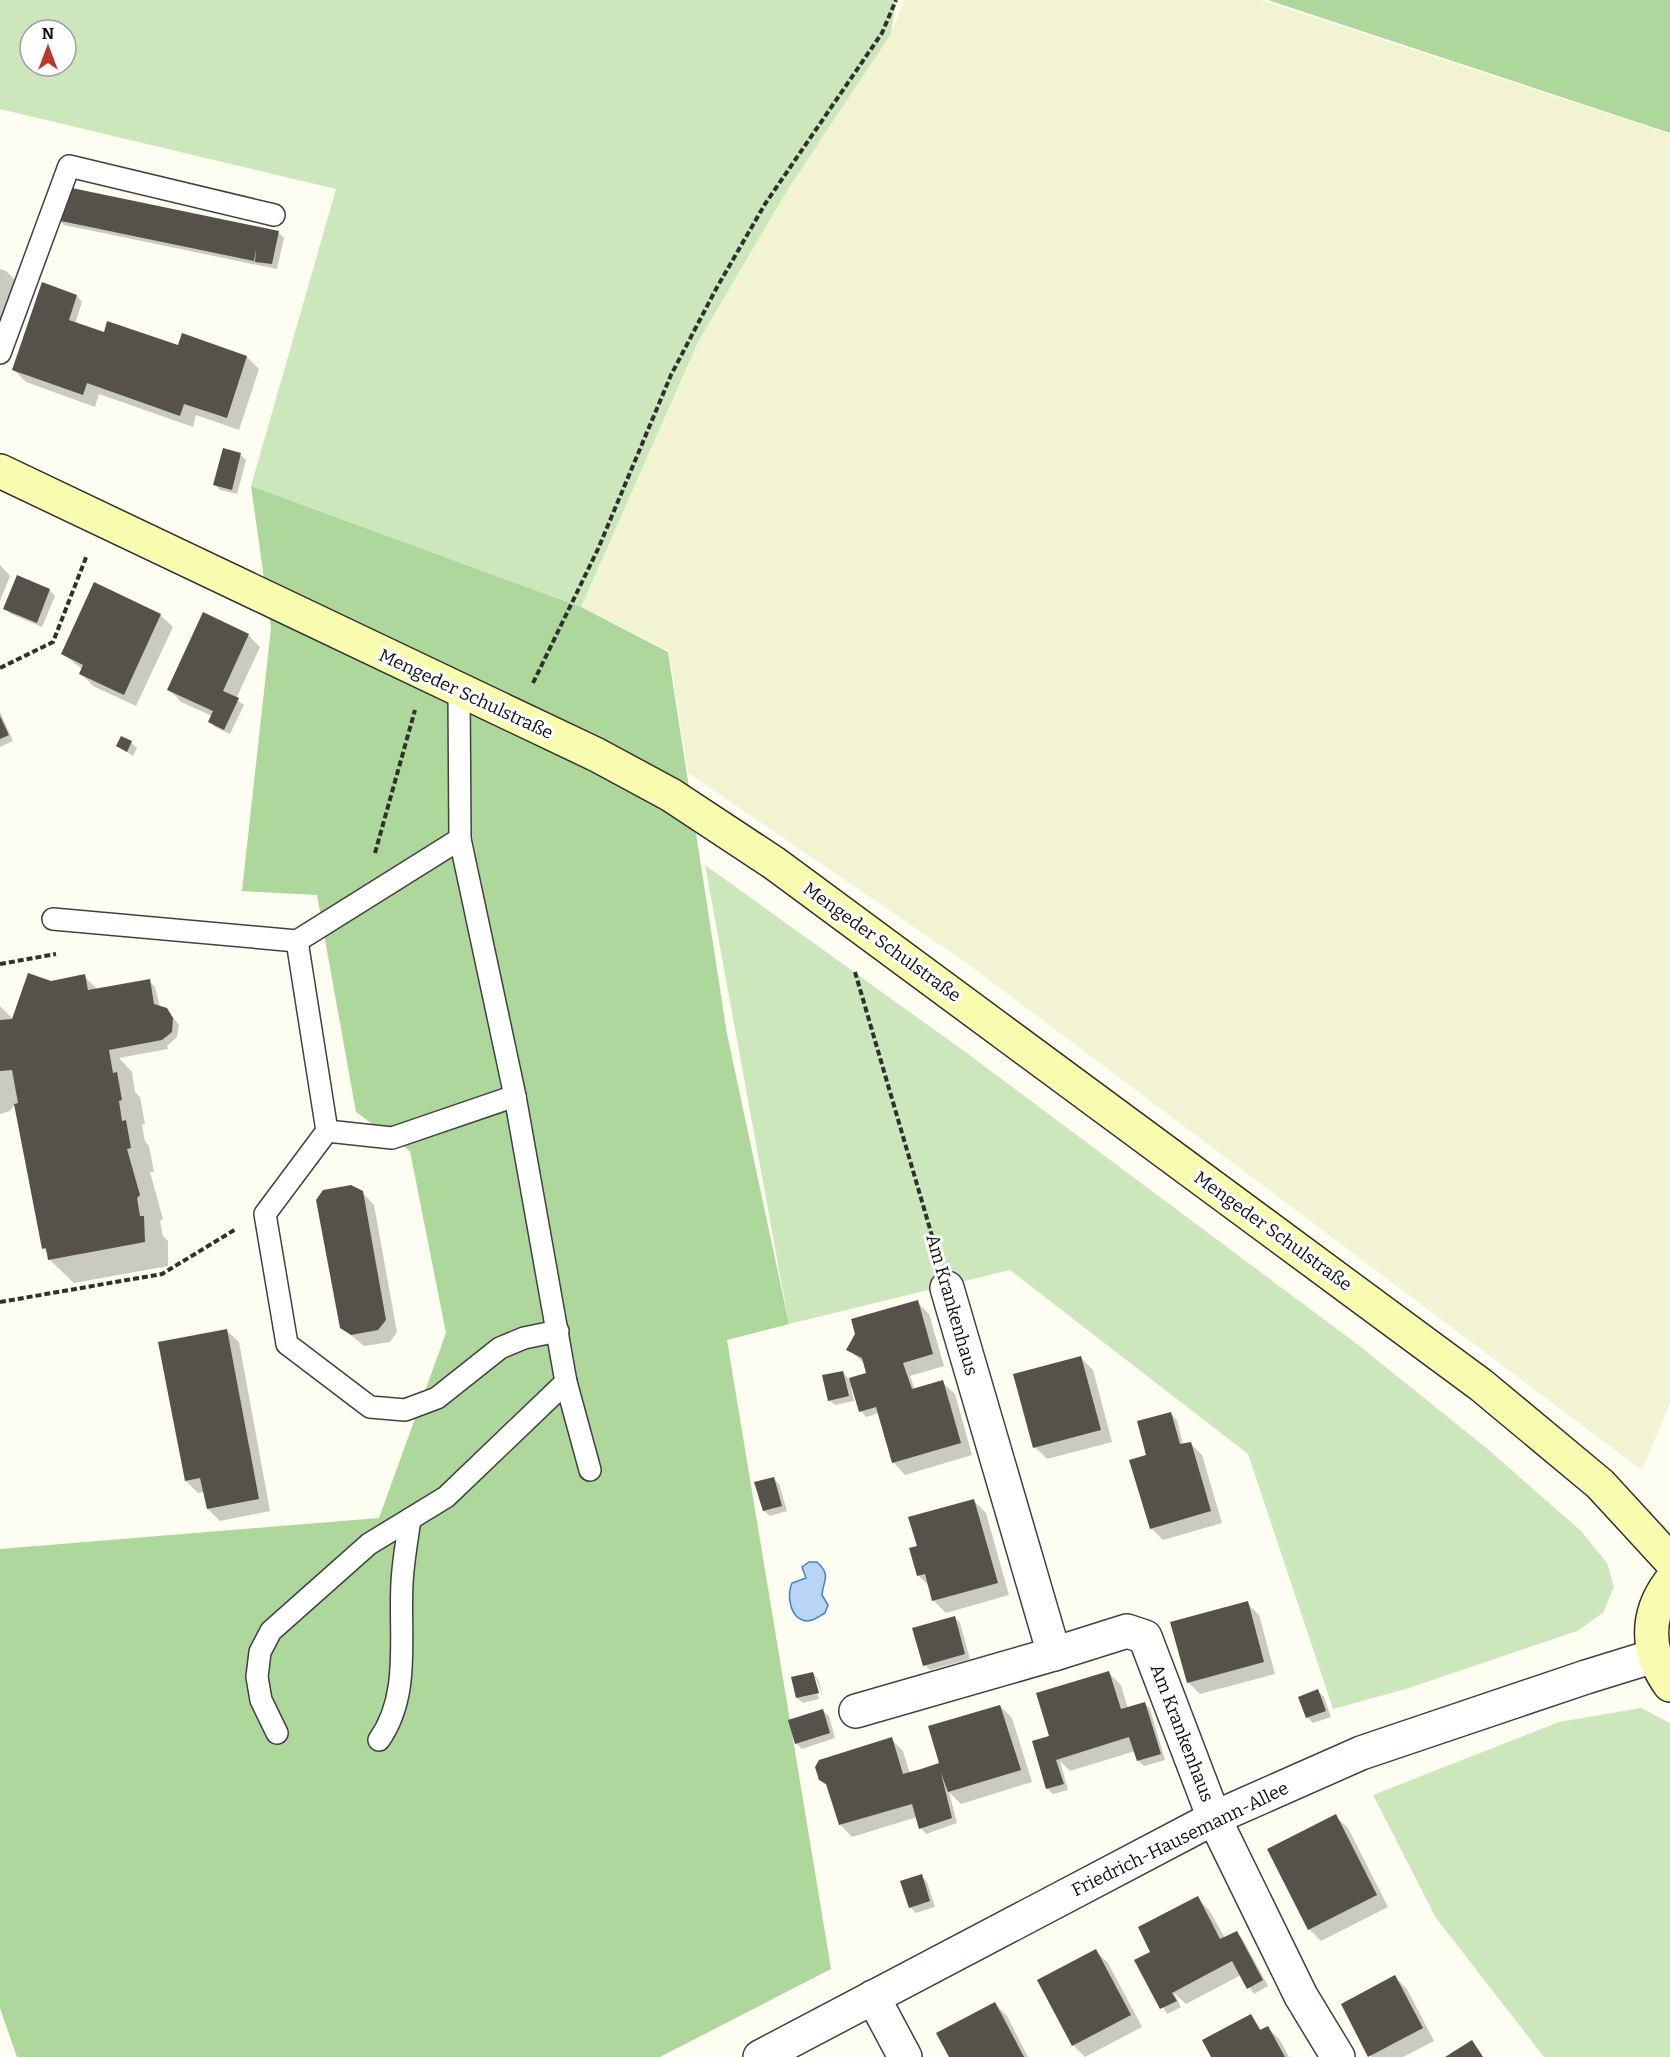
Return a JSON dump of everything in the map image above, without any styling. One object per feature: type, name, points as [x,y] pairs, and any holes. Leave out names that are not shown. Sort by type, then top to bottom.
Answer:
[{"type":"main road","name":"Mengeder Schulstraße","points":[[0,471],[597,755],[671,795],[774,863],[1481,1385],[1600,1484],[1670,1560]]},
{"type":"main road","points":[[1670,1582],[1653,1612],[1650,1629],[1654,1656],[1670,1685]]},
{"type":"street","name":"Am Krankenhaus","points":[[947,1288],[1054,1654]]},
{"type":"street","name":"Am Krankenhaus","points":[[856,1711],[1127,1631],[1145,1637],[1214,1818]]},
{"type":"street","name":"Friedrich-Hausemann-Allee","points":[[760,2057],[1214,1818],[1360,1754],[1654,1656]]},
{"type":"street","points":[[1214,1818],[1301,1996],[1338,2057]]},
{"type":"street","points":[[873,1997],[905,2057]]},
{"type":"lane","points":[[0,354],[69,166],[274,215]]},
{"type":"lane","points":[[459,691],[460,839],[515,1096],[566,1382],[590,1470]]},
{"type":"lane","points":[[53,919],[297,941],[460,839]]},
{"type":"lane","points":[[297,941],[327,1131],[265,1214],[286,1344],[370,1407],[405,1410],[437,1398],[500,1348],[524,1338],[558,1331]]},
{"type":"lane","points":[[327,1131],[392,1138],[515,1096]]},
{"type":"lane","points":[[276,1733],[261,1700],[256,1677],[260,1652],[271,1631],[369,1544],[446,1497],[566,1382]]},
{"type":"lane","points":[[379,1740],[391,1724],[398,1702],[402,1582],[410,1519]]},
{"type":"path","points":[[516,718],[598,549],[671,375],[711,298],[765,204],[882,33],[896,0]]},
{"type":"path","points":[[0,668],[53,642],[88,552]]},
{"type":"path","points":[[374,856],[415,709]]},
{"type":"path","name":"Am Krankenhaus","points":[[854,968],[947,1288]]},
{"type":"path","points":[[0,1302],[162,1274],[265,1214]]},
{"type":"green space","points":[[0,0],[896,0],[891,34],[788,189],[698,342],[581,607],[251,486],[336,189],[0,109]]},
{"type":"green space","points":[[904,0],[1261,0],[1670,134],[1670,1403],[1642,1470],[968,964],[688,773],[669,651],[581,607],[698,342],[788,189],[891,34]]},
{"type":"green space","points":[[1268,0],[1670,0],[1670,133]]},
{"type":"green space","points":[[251,486],[581,607],[668,652],[727,1034],[789,1324],[727,1340],[831,1969],[660,2057],[17,2057],[0,2008],[0,1549],[379,1518],[446,1333],[410,1151],[356,1112],[317,895],[242,891],[271,628]]},
{"type":"green space","points":[[705,865],[964,1051],[1357,1344],[1490,1451],[1581,1531],[1607,1563],[1614,1587],[1603,1613],[1577,1631],[1406,1689],[1333,1709],[1248,1454],[1010,1270],[789,1324]]},
{"type":"green space","points":[[1641,1708],[1670,1723],[1670,2057],[1544,2057],[1436,1918],[1373,1795],[1559,1722]]},
{"type":"water","points":[[809,1562],[817,1562],[824,1571],[822,1595],[828,1605],[825,1613],[814,1620],[806,1621],[800,1619],[793,1611],[790,1594],[792,1583],[806,1578],[802,1567]]},
{"type":"building","points":[[67,187],[279,231],[272,264],[255,262],[256,249],[254,261],[56,220]]},
{"type":"building","points":[[42,282],[77,295],[69,320],[104,332],[107,321],[178,345],[182,333],[247,356],[227,418],[184,404],[180,416],[87,383],[83,395],[12,370]]},
{"type":"building","points":[[223,448],[241,453],[232,490],[213,485]]},
{"type":"building","points":[[17,575],[50,589],[37,623],[3,609]]},
{"type":"building","points":[[94,582],[161,614],[124,695],[79,674],[83,665],[61,654]]},
{"type":"building","points":[[203,612],[249,634],[223,691],[239,698],[224,730],[208,722],[213,711],[167,690]]},
{"type":"building","points":[[0,716],[9,735],[0,739]]},
{"type":"building","points":[[121,736],[132,741],[127,752],[116,746]]},
{"type":"building","points":[[28,973],[51,981],[85,974],[88,990],[150,979],[154,1004],[167,1008],[173,1018],[172,1032],[162,1040],[109,1050],[113,1073],[117,1072],[122,1100],[119,1101],[122,1121],[126,1120],[131,1148],[127,1149],[140,1195],[137,1198],[140,1216],[144,1216],[145,1242],[48,1260],[46,1248],[42,1249],[14,1104],[18,1103],[12,1070],[0,1071],[0,1020],[12,1019]]},
{"type":"building","points":[[351,1185],[363,1191],[386,1320],[378,1330],[351,1335],[340,1328],[316,1200],[323,1190]]},
{"type":"building","points":[[918,1300],[933,1354],[903,1363],[912,1389],[943,1380],[961,1443],[892,1463],[876,1407],[859,1412],[849,1378],[866,1373],[862,1358],[846,1350],[855,1334],[851,1319]]},
{"type":"building","points":[[227,1329],[259,1499],[207,1509],[200,1478],[185,1481],[158,1342]]},
{"type":"building","points":[[1081,1356],[1101,1430],[1033,1448],[1013,1374]]},
{"type":"building","points":[[843,1371],[849,1396],[828,1401],[822,1375]]},
{"type":"building","points":[[1171,1412],[1180,1444],[1191,1442],[1211,1511],[1150,1529],[1129,1460],[1146,1455],[1137,1421]]},
{"type":"building","points":[[774,1477],[782,1506],[763,1511],[754,1482]]},
{"type":"building","points":[[974,1499],[998,1583],[932,1601],[925,1574],[917,1576],[909,1548],[917,1546],[908,1517]]},
{"type":"building","points":[[1248,1601],[1264,1662],[1187,1683],[1170,1622]]},
{"type":"building","points":[[955,1616],[965,1654],[923,1666],[912,1628]]},
{"type":"building","points":[[1109,1671],[1121,1709],[1145,1702],[1161,1754],[1137,1761],[1129,1737],[1056,1760],[1064,1784],[1046,1789],[1032,1741],[1049,1736],[1036,1693]]},
{"type":"building","points":[[813,1672],[819,1693],[796,1698],[791,1677]]},
{"type":"building","points":[[1318,1689],[1326,1711],[1306,1718],[1298,1697]]},
{"type":"building","points":[[1000,1705],[1021,1770],[948,1792],[941,1773],[952,1818],[919,1829],[912,1804],[839,1825],[826,1784],[819,1780],[815,1767],[819,1760],[892,1737],[903,1774],[921,1769],[939,1763],[928,1726]]},
{"type":"building","points":[[823,1709],[830,1733],[795,1744],[788,1720]]},
{"type":"building","points":[[1336,1814],[1377,1895],[1308,1930],[1267,1849]]},
{"type":"building","points":[[922,1874],[930,1901],[909,1908],[900,1881]]},
{"type":"building","points":[[1198,1896],[1220,1939],[1237,1931],[1263,1980],[1247,1989],[1232,1961],[1172,1993],[1177,2001],[1160,2009],[1134,1960],[1150,1952],[1138,1927]]},
{"type":"building","points":[[1096,1949],[1131,2015],[1072,2046],[1037,1980]]},
{"type":"building","points":[[1395,1975],[1423,2028],[1368,2057],[1341,2004]]},
{"type":"building","points":[[995,2002],[1024,2057],[949,2057],[936,2033]]},
{"type":"building","points":[[1251,2014],[1260,2030],[1268,2026],[1285,2057],[1211,2057],[1202,2040]]},
{"type":"building","points":[[1472,2040],[1483,2057],[1445,2057]]}]
